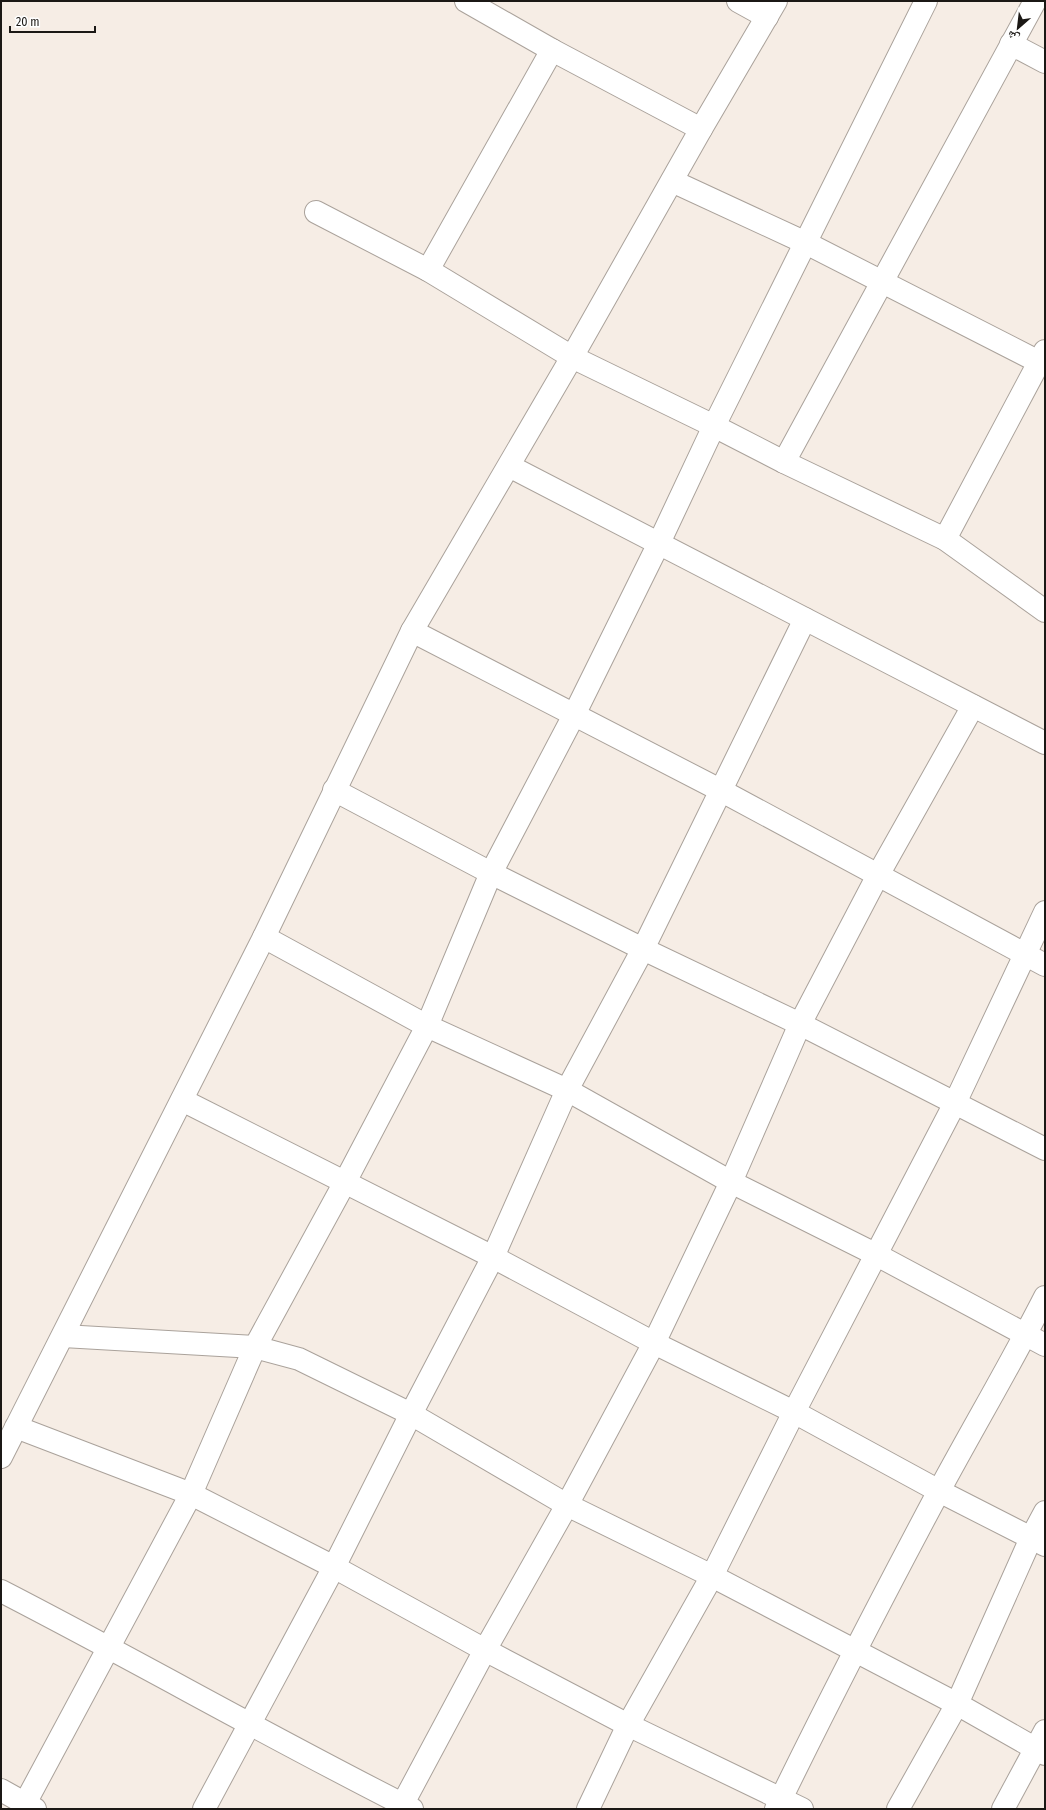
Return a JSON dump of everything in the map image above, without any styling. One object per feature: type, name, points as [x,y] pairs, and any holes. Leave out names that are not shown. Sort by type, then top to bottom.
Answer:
[{"type":"street","points":[[466,1],[552,50],[701,129]]},
{"type":"street","points":[[1,1457],[264,937],[412,631],[572,357],[771,9],[738,1]]},
{"type":"street","points":[[1,1790],[27,1807],[108,1646],[191,1494],[255,1347],[346,1182],[426,1026],[491,873],[574,715],[659,543],[714,426],[926,1]]},
{"type":"street","points":[[784,462],[1011,44],[1028,4]]},
{"type":"street","points":[[1011,44],[1045,62]]},
{"type":"street","points":[[428,270],[552,50]]},
{"type":"street","points":[[672,181],[806,243],[882,282],[1043,359],[945,539]]},
{"type":"street","points":[[316,212],[428,270],[572,357],[784,462],[945,539],[1045,611]]},
{"type":"street","points":[[509,466],[1045,743]]},
{"type":"street","points":[[204,1809],[334,1567],[411,1414],[494,1257],[567,1090],[643,949],[805,619]]},
{"type":"street","points":[[412,631],[720,790],[1045,966]]},
{"type":"street","points":[[1,1591],[108,1646],[405,1807],[485,1650],[567,1505],[654,1343],[731,1182],[800,1024],[878,875],[973,706]]},
{"type":"street","points":[[334,790],[491,873],[643,949],[800,1024],[1045,1150]]},
{"type":"street","points":[[588,1809],[628,1725],[712,1576],[875,1254],[955,1103],[1045,912]]},
{"type":"street","points":[[264,937],[426,1026],[567,1090],[731,1182],[875,1254],[1045,1345]]},
{"type":"street","points":[[182,1100],[494,1257],[654,1343],[794,1412],[939,1491],[1038,1542]]},
{"type":"street","points":[[779,1804],[939,1491],[1026,1334],[1045,1296]]},
{"type":"street","points":[[63,1336],[255,1347],[299,1359],[411,1414],[567,1505],[712,1576],[957,1704],[1042,1745],[1003,1809]]},
{"type":"street","points":[[16,1427],[191,1494],[334,1567],[485,1650],[779,1804],[802,1809]]},
{"type":"street","points":[[898,1809],[957,1704],[1038,1542],[1045,1512]]}]
